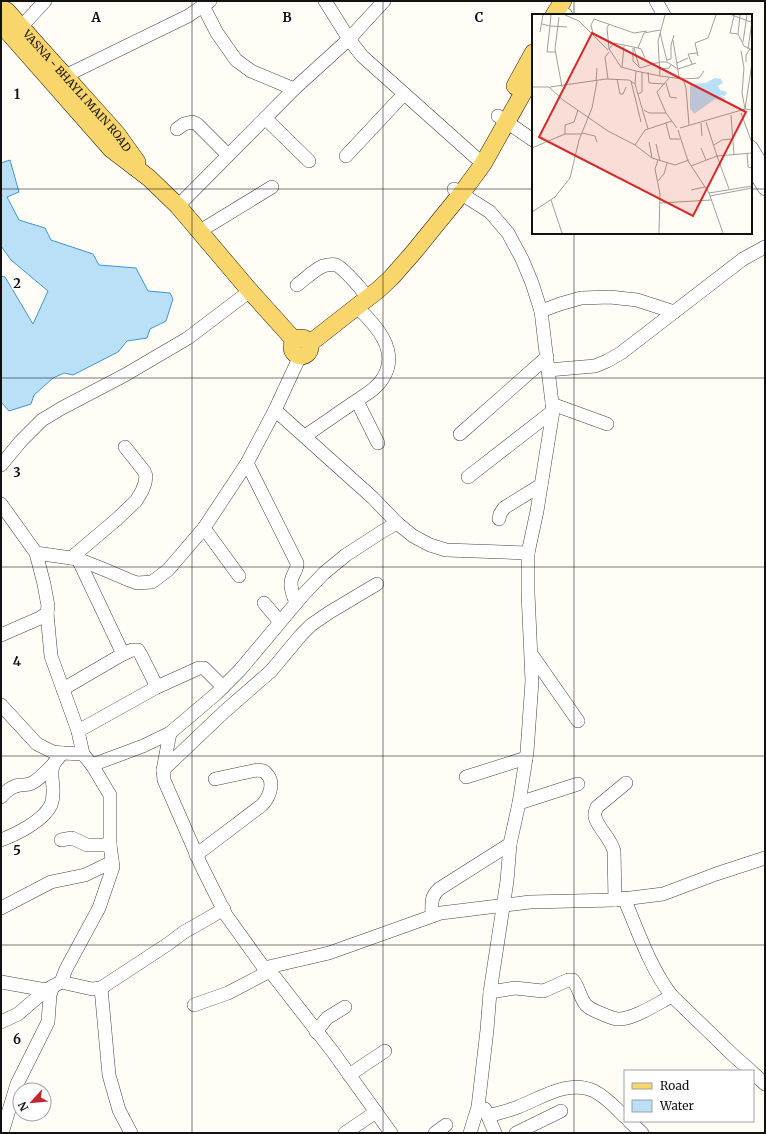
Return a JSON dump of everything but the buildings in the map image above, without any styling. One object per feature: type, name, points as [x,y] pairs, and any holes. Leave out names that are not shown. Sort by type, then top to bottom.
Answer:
[{"type":"main road","name":"VASNA - BHAYLI MAIN ROAD","points":[[1,8],[7,12],[21,27],[117,134],[149,178]]},
{"type":"main road","name":"VASNA - BHAYLI MAIN ROAD","points":[[1,24],[112,148],[149,178],[178,206],[250,292],[301,347]]},
{"type":"main road","points":[[301,347],[362,302],[391,278],[480,161],[502,119],[532,55]]},
{"type":"main road","points":[[502,119],[532,76]]},
{"type":"street","points":[[21,27],[46,1]]},
{"type":"street","points":[[325,1],[349,39],[362,56],[480,161]]},
{"type":"street","points":[[178,206],[294,89],[349,39],[384,1]]},
{"type":"street","points":[[656,1],[663,14]]},
{"type":"street","points":[[65,76],[175,23],[207,3],[217,33],[236,60],[251,71],[294,89]]},
{"type":"street","points":[[346,156],[404,94]]},
{"type":"street","points":[[265,118],[309,161]]},
{"type":"street","points":[[502,119],[532,139]]},
{"type":"street","points":[[177,129],[184,124],[192,122],[197,124],[228,155]]},
{"type":"street","points":[[752,150],[765,170]]},
{"type":"street","points":[[752,169],[765,189]]},
{"type":"street","points":[[200,231],[272,187]]},
{"type":"street","points":[[458,191],[490,212],[508,234],[522,259],[532,283],[540,312],[552,408],[537,511],[528,553],[527,567],[532,681],[526,758],[519,803],[510,844],[507,881],[490,992],[478,1106],[470,1133]]},
{"type":"street","points":[[460,434],[547,363],[595,366],[621,353],[742,258],[765,247]]},
{"type":"street","points":[[297,284],[323,266],[331,264],[338,266],[350,277],[369,318],[381,334],[388,351],[389,366],[383,378],[370,391],[305,436]]},
{"type":"street","points":[[1,465],[21,441],[42,420],[125,375],[188,338],[250,292]]},
{"type":"street","points":[[540,312],[581,298],[610,297],[637,300],[674,312]]},
{"type":"street","points":[[36,553],[75,559],[137,583],[152,582],[168,570],[204,528],[247,463],[275,410],[301,347]]},
{"type":"street","points":[[356,401],[378,443]]},
{"type":"street","points":[[552,408],[607,424]]},
{"type":"street","points":[[468,477],[552,408]]},
{"type":"street","points":[[275,410],[373,498],[412,536],[430,545],[446,550],[528,553]]},
{"type":"street","points":[[75,559],[136,502],[142,491],[146,476],[144,471],[124,447]]},
{"type":"street","points":[[247,463],[298,562],[298,566],[292,578],[291,584],[292,594],[296,603]]},
{"type":"street","points":[[498,519],[504,508],[541,485]]},
{"type":"street","points":[[1,504],[36,553],[48,606],[47,613],[51,656],[78,732],[83,754],[92,765],[110,795],[110,845],[112,862],[112,868],[99,908],[50,995],[48,1022],[17,1084],[2,1129]]},
{"type":"street","points":[[92,765],[143,746],[170,733],[223,687],[240,670],[296,603],[324,573],[346,555],[397,523]]},
{"type":"street","points":[[204,528],[240,576]]},
{"type":"street","points":[[75,559],[123,654]]},
{"type":"street","points":[[163,770],[224,712],[271,671],[301,635],[311,626],[330,612],[377,584]]},
{"type":"street","points":[[264,603],[280,622]]},
{"type":"street","points":[[3,630],[40,618],[47,613]]},
{"type":"street","points":[[63,689],[132,650],[138,650],[157,687]]},
{"type":"street","points":[[532,655],[578,722]]},
{"type":"street","points":[[78,732],[157,687],[199,668],[204,668],[223,687]]},
{"type":"street","points":[[1,704],[37,744],[53,752],[83,754]]},
{"type":"street","points":[[170,733],[163,770],[164,780],[210,884],[226,915],[333,1052],[391,1133]]},
{"type":"street","points":[[1,797],[12,787],[33,783],[54,764],[62,753]]},
{"type":"street","points":[[466,777],[526,758]]},
{"type":"street","points":[[1,840],[29,826],[48,810],[51,805],[53,792],[52,770],[54,764]]},
{"type":"street","points":[[199,860],[262,805],[268,799],[270,791],[270,779],[264,771],[257,770],[215,778]]},
{"type":"street","points":[[626,783],[597,808],[595,812],[595,817],[598,823],[612,845],[620,899],[662,982],[672,996],[750,1070]]},
{"type":"street","points":[[519,803],[578,784]]},
{"type":"street","points":[[61,840],[72,838],[87,845],[110,845]]},
{"type":"street","points":[[432,916],[432,900],[434,894],[439,889],[510,844]]},
{"type":"street","points":[[194,1005],[228,993],[267,969],[328,953],[441,913],[530,902],[620,899],[663,894],[716,874],[765,858]]},
{"type":"street","points":[[1,908],[51,882],[85,875],[112,862]]},
{"type":"street","points":[[1,982],[56,982],[96,988],[161,949],[184,932],[224,909]]},
{"type":"street","points":[[490,992],[516,988],[543,991],[568,980],[573,980],[583,1001],[590,1008],[616,1019],[623,1019],[636,1014],[672,996]]},
{"type":"street","points":[[1,1022],[18,1014],[56,982]]},
{"type":"street","points":[[96,988],[109,1075],[119,1110],[131,1133]]},
{"type":"street","points":[[316,1032],[327,1018],[345,1007]]},
{"type":"street","points":[[350,1075],[385,1051]]},
{"type":"street","points":[[754,1074],[765,1084]]},
{"type":"street","points":[[488,1116],[513,1109],[552,1093],[572,1088],[584,1088],[594,1091],[611,1103],[624,1116]]},
{"type":"street","points":[[479,1097],[496,1133]]},
{"type":"street","points":[[516,1133],[561,1111]]},
{"type":"street","points":[[345,1133],[376,1112]]},
{"type":"street","points":[[630,1122],[642,1133]]},
{"type":"street","points":[[435,1133],[446,1125]]},
{"type":"water","points":[[10,160],[19,192],[7,197],[19,220],[45,228],[51,240],[93,254],[99,265],[136,268],[148,291],[170,293],[173,299],[166,321],[150,329],[147,338],[127,341],[118,352],[73,375],[64,373],[53,378],[34,395],[31,404],[9,411],[1,402],[1,276],[5,277],[33,324],[48,291],[11,260],[1,246],[1,163]]}]
